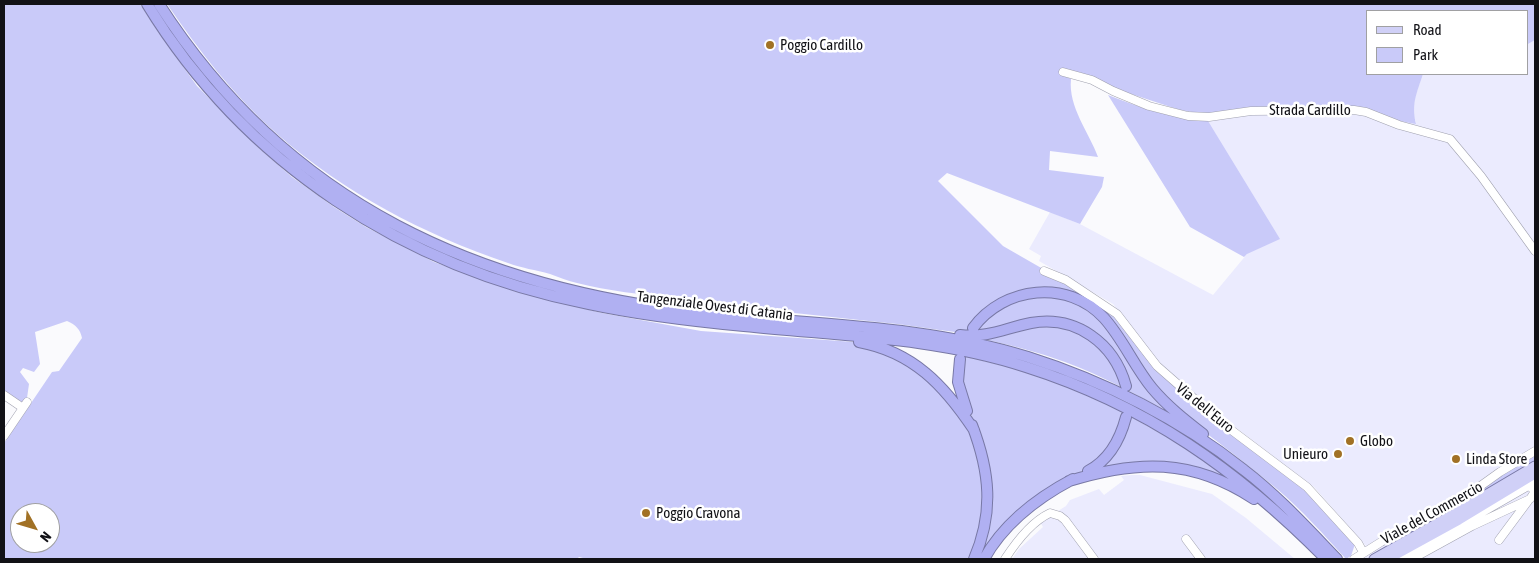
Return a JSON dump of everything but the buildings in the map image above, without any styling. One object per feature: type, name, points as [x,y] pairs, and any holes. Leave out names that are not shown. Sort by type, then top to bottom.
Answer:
[{"type":"highway","name":"Tangenziale Ovest di Catania","points":[[147,4],[179,51],[208,88],[266,148],[334,201],[400,239],[444,260],[501,281],[588,304],[668,318],[889,339],[965,351],[1023,366],[1093,392],[1160,426],[1211,458],[1263,499],[1324,559]]},
{"type":"highway","name":"Tangenziale Ovest di Catania","points":[[158,4],[186,45],[222,89],[273,140],[341,193],[382,218],[425,240],[511,274],[590,295],[670,309],[928,334],[993,347],[1036,360],[1097,382],[1151,409],[1187,431],[1243,469],[1293,513],[1337,559]]},
{"type":"highway","points":[[974,328],[984,315],[998,305],[1025,294],[1052,292],[1077,299],[1094,309],[1108,322],[1144,378],[1160,397],[1183,419],[1227,451],[1243,469]]},
{"type":"highway","points":[[811,323],[864,323],[976,336],[1001,332],[1037,322],[1065,323],[1083,330],[1102,343],[1119,367],[1126,386]]},
{"type":"highway","points":[[802,331],[825,338],[873,345],[902,356],[923,370],[945,390],[974,430]]},
{"type":"highway","points":[[960,359],[959,389],[985,463],[988,496],[984,530],[974,559]]},
{"type":"highway","points":[[984,559],[996,541],[1019,516],[1043,497],[1095,468],[1108,455],[1118,440],[1126,417]]},
{"type":"highway","points":[[1069,481],[1097,472],[1139,466],[1166,466],[1202,474],[1231,485],[1255,500],[1324,559]]},
{"type":"main road","points":[[1374,559],[1535,468]]},
{"type":"main road","points":[[1388,559],[1452,524],[1535,468]]},
{"type":"street","name":"Strada Cardillo","points":[[1063,72],[1092,80],[1149,106],[1188,116],[1209,117],[1251,110],[1354,110],[1366,112],[1399,125],[1450,139],[1481,176],[1535,251]]},
{"type":"street","name":"Via dell'Euro","points":[[1044,271],[1066,280],[1117,314],[1157,366],[1222,422],[1307,487],[1358,543],[1363,552]]},
{"type":"street","points":[[4,395],[25,405],[4,436]]},
{"type":"street","name":"Viale del Commercio","points":[[1354,559],[1363,552],[1458,502],[1500,472],[1535,451]]},
{"type":"street","points":[[1401,559],[1532,484],[1534,493],[1532,497],[1499,540]]},
{"type":"street","points":[[1412,559],[1472,526],[1532,497]]},
{"type":"street","points":[[1005,559],[1030,528],[1050,513],[1060,516],[1065,520],[1094,559]]},
{"type":"street","points":[[1186,539],[1201,559]]},
{"type":"shaded area","points":[[1535,40],[1535,559],[1348,559],[1366,546],[1314,487],[1202,402],[1159,363],[1113,304],[1039,261],[1041,256],[1029,249],[1050,212],[1080,224],[1213,295],[1247,254],[1204,114],[1259,107],[1354,107],[1416,123],[1413,112],[1415,97],[1423,75],[1529,75],[1529,43]]},
{"type":"shaded area","points":[[1140,475],[1212,494],[1246,518],[1295,559],[1012,559],[1019,549],[1043,527],[1040,522],[1066,506],[1070,500],[1099,489],[1104,495],[1124,480],[1121,476]]},
{"type":"green space","points":[[4,4],[140,4],[197,86],[261,150],[292,177],[366,227],[434,262],[517,292],[602,313],[701,331],[854,342],[889,352],[931,379],[966,424],[979,458],[984,495],[979,533],[969,559],[587,559],[579,557],[577,559],[4,559],[4,443],[52,372],[59,371],[82,338],[80,332],[73,324],[67,321],[35,332],[40,364],[34,372],[23,368],[20,372],[29,384],[27,398],[22,405],[4,393]]},
{"type":"green space","points":[[167,4],[1535,4],[1535,40],[1529,43],[1529,10],[1366,10],[1366,75],[1423,75],[1414,104],[1416,124],[1354,107],[1259,107],[1204,114],[1180,110],[1119,90],[1079,72],[1067,77],[1071,79],[1071,89],[1076,109],[1098,157],[1050,151],[1049,170],[1104,177],[1102,187],[1080,224],[947,173],[938,181],[1003,246],[1043,269],[1042,272],[1072,286],[1078,292],[1106,307],[1153,366],[1213,420],[1305,489],[1355,544],[1351,556],[1346,559],[1286,497],[1168,401],[1143,372],[1109,320],[1087,300],[1073,293],[1044,288],[1029,289],[1015,293],[990,307],[969,328],[978,328],[993,313],[1004,306],[1031,296],[1058,296],[1070,299],[1094,313],[1105,323],[1149,389],[1175,416],[1121,387],[1055,358],[983,339],[1043,325],[1057,324],[1070,327],[1085,334],[1104,349],[1118,368],[1122,384],[1129,387],[1121,365],[1108,346],[1091,331],[1069,322],[1049,319],[1040,320],[988,332],[970,333],[725,306],[589,286],[513,265],[477,252],[386,210],[329,175],[302,155],[246,104],[192,39]]},
{"type":"green space","points":[[1108,95],[1157,112],[1182,118],[1208,121],[1280,239],[1244,257],[1190,227]]},
{"type":"green space","points":[[964,356],[1028,372],[1105,402],[1183,446],[1229,479],[1210,473],[1099,468],[1115,442],[1091,468],[1062,479],[1038,494],[981,555],[992,488],[990,468],[984,447],[967,405],[961,372]]},
{"type":"green space","points":[[1535,454],[1535,460],[1527,465],[1462,505],[1386,547],[1387,541]]},
{"type":"place","name":"Poggio Cardillo","points":[[770,45]]},
{"type":"place","name":"Globo","points":[[1350,441]]},
{"type":"place","name":"Unieuro","points":[[1338,454]]},
{"type":"place","name":"Linda Store","points":[[1456,459]]},
{"type":"place","name":"Poggio Cravona","points":[[646,513]]}]
